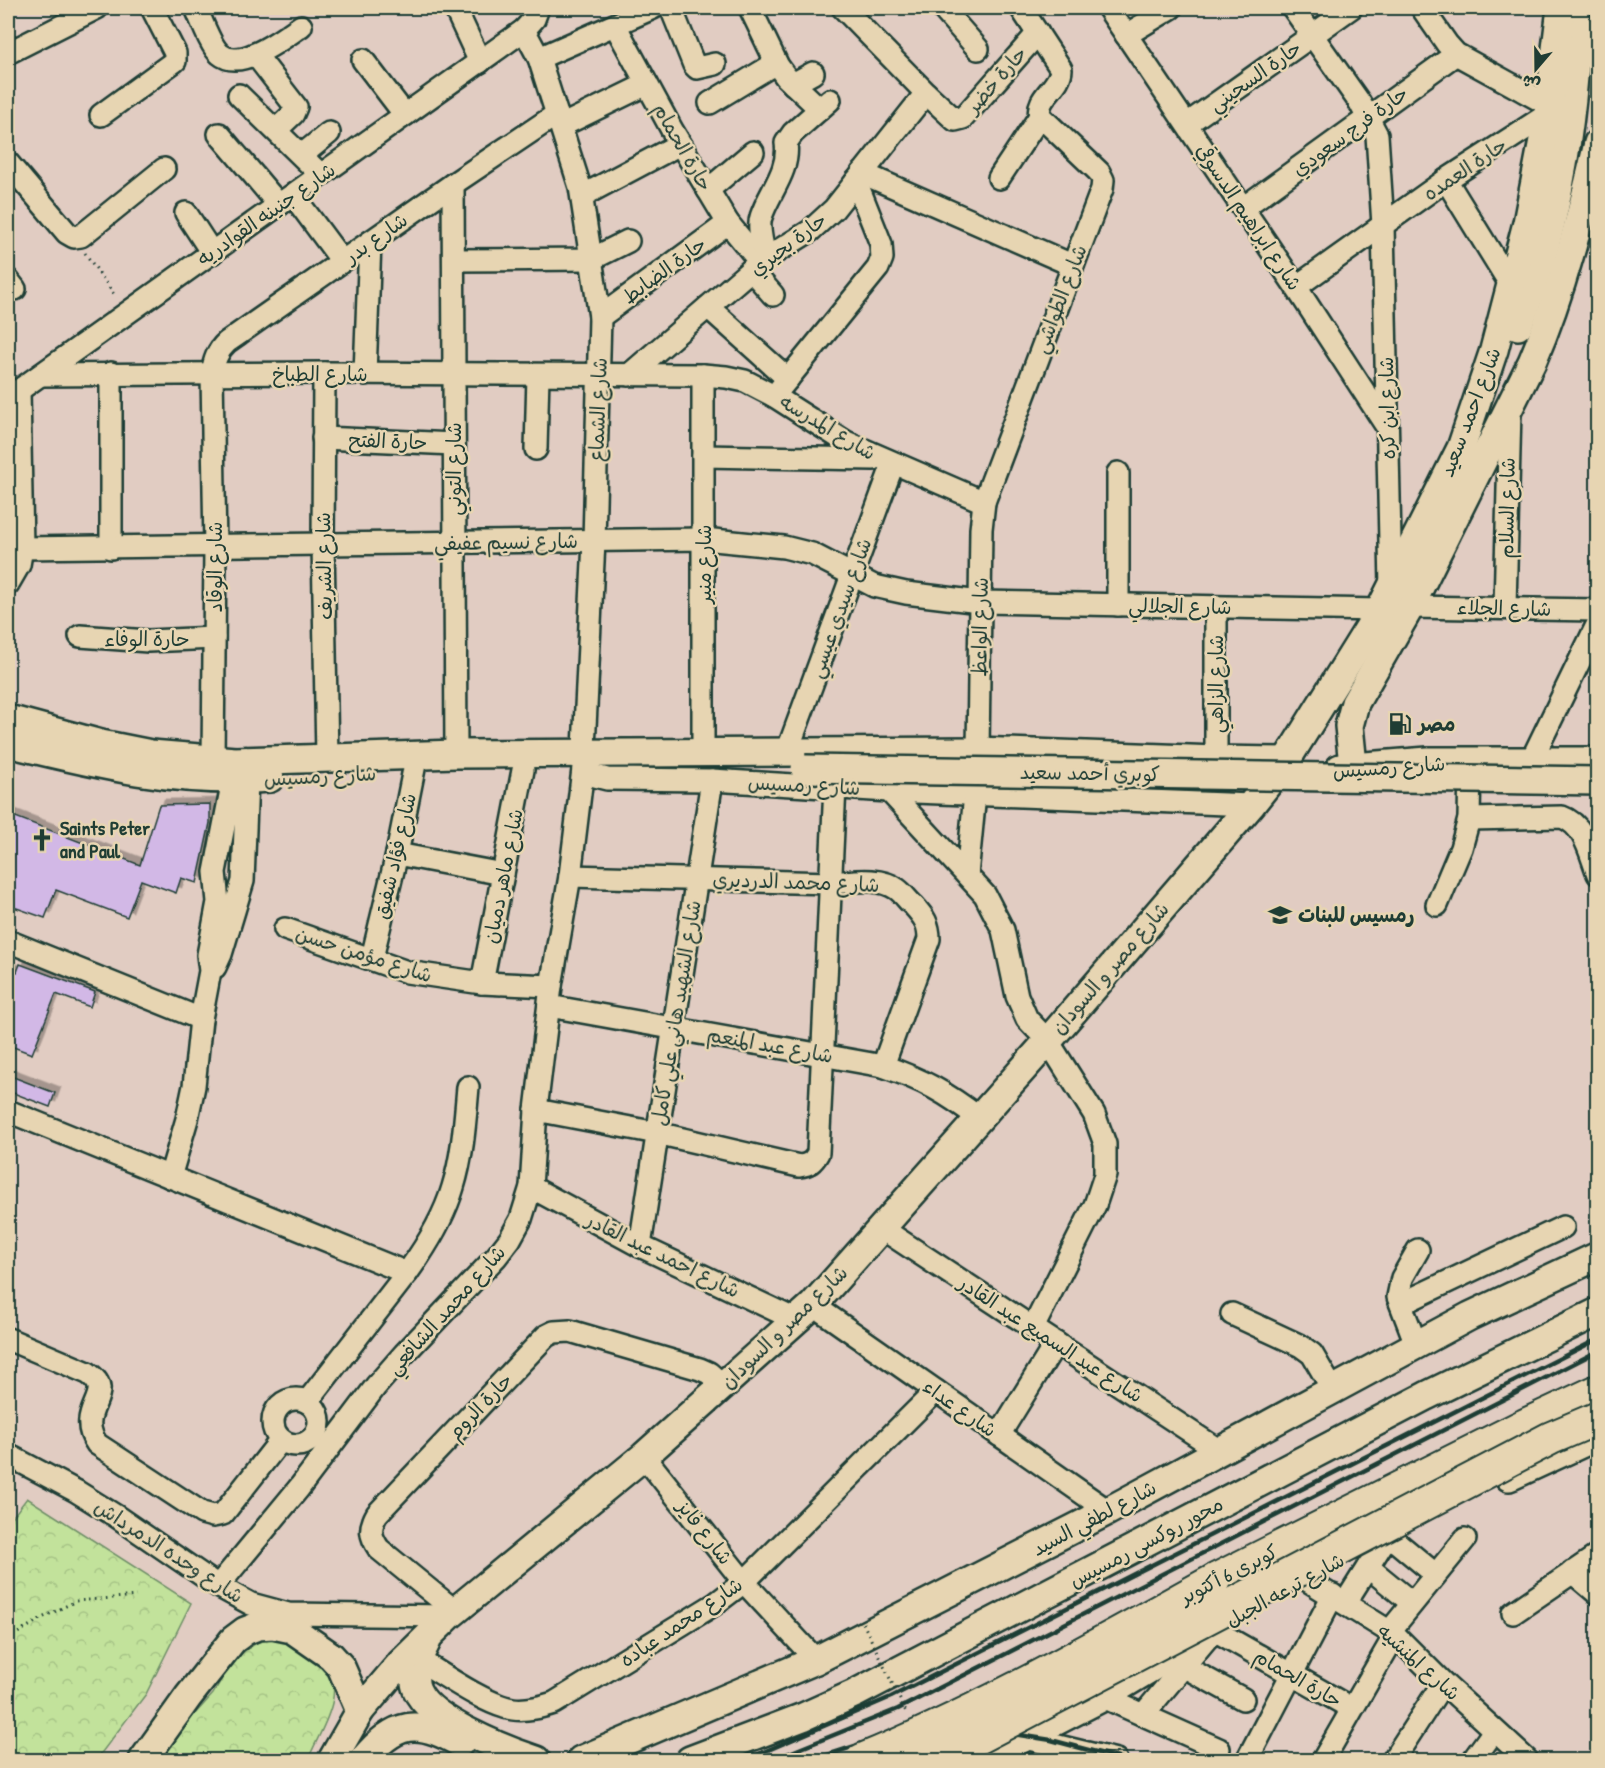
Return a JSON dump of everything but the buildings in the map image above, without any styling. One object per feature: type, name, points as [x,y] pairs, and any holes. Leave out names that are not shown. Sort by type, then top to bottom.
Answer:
[{"type":"highway","name":"كوبرى 6 أكتوبر","points":[[862,1761],[925,1734],[1041,1675],[1215,1580],[1598,1391]]},
{"type":"highway","name":"كوبرى 6 أكتوبر","points":[[935,1761],[1540,1444],[1598,1418]]},
{"type":"main road","name":"شارع احمد سعيد","points":[[1353,765],[1349,726],[1355,703],[1394,602],[1461,448],[1494,350],[1512,287],[1530,212],[1549,110],[1561,8]]},
{"type":"main road","points":[[1461,448],[1488,395],[1516,331],[1549,230],[1570,120],[1576,8]]},
{"type":"main road","name":"شارع احمد سعيد","points":[[1251,805],[1286,761],[1394,602],[1510,409],[1558,297],[1578,230],[1598,143]]},
{"type":"main road","name":"شارع رمسيس","points":[[8,719],[101,744],[141,752],[213,760],[327,759],[523,770],[583,761],[703,753],[796,761],[978,751],[1286,761]]},
{"type":"main road","name":"شارع رمسيس","points":[[8,743],[134,772],[179,778],[240,780],[416,763],[456,754],[583,761]]},
{"type":"main road","name":"كوبري أحمد سعيد","points":[[583,761],[796,761],[1598,781]]},
{"type":"main road","name":"شارع رمسيس","points":[[1251,805],[1300,780],[1335,768],[1353,765],[1428,761],[1598,761]]},
{"type":"main road","name":"شارع مصر و السودان","points":[[332,1761],[360,1711],[400,1664],[419,1650],[452,1613],[644,1455],[804,1313],[1048,1041],[1251,805]]},
{"type":"main road","name":"شارع لطفي السيد","points":[[581,1761],[816,1660],[1108,1511],[1470,1316],[1598,1256]]},
{"type":"main road","name":"محور روكسى رمسيس","points":[[690,1761],[803,1717],[854,1694],[1426,1396],[1598,1312]]},
{"type":"main road","name":"شارع ترعه الجبل","points":[[989,1758],[1103,1697],[1302,1577],[1542,1460],[1598,1436]]},
{"type":"main road","points":[[142,1761],[233,1640],[245,1631],[273,1618],[331,1656],[341,1667],[360,1711]]},
{"type":"main road","points":[[419,1650],[417,1689],[426,1702],[463,1728],[536,1761]]},
{"type":"main road","points":[[363,1761],[383,1741],[399,1730],[413,1725],[438,1730],[492,1761]]},
{"type":"street","points":[[8,53],[97,8]]},
{"type":"street","points":[[100,115],[175,60],[175,53],[152,8]]},
{"type":"street","points":[[196,8],[219,54],[231,59],[255,54],[301,26]]},
{"type":"street","points":[[455,8],[480,62]]},
{"type":"street","points":[[524,30],[534,19],[538,8]]},
{"type":"street","points":[[539,58],[652,8]]},
{"type":"street","points":[[671,8],[694,65],[697,68],[715,64]]},
{"type":"street","points":[[750,8],[776,63],[793,84],[825,105],[793,133],[786,143],[788,154],[784,166],[760,219],[759,264]]},
{"type":"street","points":[[843,8],[926,93]]},
{"type":"street","points":[[942,8],[978,49]]},
{"type":"street","points":[[999,178],[1040,116],[1041,103],[1061,76],[1061,69],[1021,8]]},
{"type":"street","name":"شارع ابراهيم الدسوقي","points":[[1108,8],[1296,287],[1387,427]]},
{"type":"street","points":[[1126,35],[1171,8]]},
{"type":"street","name":"شارع ابن كره","points":[[1293,8],[1369,117],[1377,135],[1383,225],[1387,427],[1394,602]]},
{"type":"street","name":"حارة السحيني","points":[[1187,124],[1352,8]]},
{"type":"street","points":[[1422,8],[1456,54],[1549,110]]},
{"type":"street","name":"حارة الحمام","points":[[615,25],[680,144],[728,223],[759,264],[773,295]]},
{"type":"street","name":"شارع جنينه القوادريه","points":[[14,394],[524,30]]},
{"type":"street","name":"شارع الشماع","points":[[524,30],[539,58],[582,196],[600,318],[594,541],[583,761]]},
{"type":"street","name":"حارة خضر","points":[[926,93],[952,118],[959,120],[963,118],[1038,33]]},
{"type":"street","points":[[255,54],[296,107],[294,114],[276,130]]},
{"type":"street","name":"حارة فرج سعودي","points":[[1243,208],[1456,54]]},
{"type":"street","points":[[363,60],[405,115]]},
{"type":"street","points":[[710,103],[776,63]]},
{"type":"street","points":[[793,84],[813,73]]},
{"type":"street","name":"شارع بدر","points":[[212,374],[214,362],[222,347],[453,184],[559,120],[647,84]]},
{"type":"street","name":"حارة بحيري","points":[[629,375],[759,264],[810,231],[834,209],[926,93]]},
{"type":"street","points":[[238,94],[321,175]]},
{"type":"street","name":"حارة العمده","points":[[1296,287],[1549,110]]},
{"type":"street","name":"شارع الطواشي","points":[[984,502],[1102,189],[1103,180],[1099,172],[1040,116]]},
{"type":"street","points":[[302,155],[329,133]]},
{"type":"street","points":[[219,134],[286,200],[342,261]]},
{"type":"street","points":[[582,196],[680,144]]},
{"type":"street","points":[[708,190],[753,152]]},
{"type":"street","points":[[8,163],[67,233],[74,237],[81,236],[164,169]]},
{"type":"street","points":[[859,177],[1072,265]]},
{"type":"street","points":[[774,396],[871,278],[882,258],[881,244],[859,177]]},
{"type":"street","points":[[1446,180],[1512,287]]},
{"type":"street","name":"شارع التوني","points":[[453,184],[456,754]]},
{"type":"street","points":[[186,213],[212,253]]},
{"type":"street","name":"حارة الضابط","points":[[600,318],[728,223]]},
{"type":"street","points":[[454,260],[592,259],[628,241]]},
{"type":"street","points":[[365,374],[370,242]]},
{"type":"street","points":[[708,307],[788,379]]},
{"type":"street","points":[[111,373],[111,548]]},
{"type":"street","name":"شارع الطباخ","points":[[41,375],[324,373],[629,375]]},
{"type":"street","name":"شارع الشريف","points":[[324,373],[323,544],[327,759]]},
{"type":"street","name":"شارع الوقاد","points":[[212,374],[215,547],[213,760]]},
{"type":"street","points":[[536,449],[538,375]]},
{"type":"street","name":"شارع المدرسه","points":[[629,375],[703,375],[745,381],[774,396],[846,442],[984,502]]},
{"type":"street","name":"شارع منير","points":[[703,375],[703,753]]},
{"type":"street","points":[[8,584],[19,565],[22,548],[14,394]]},
{"type":"street","name":"شارع السلام","points":[[1505,608],[1510,409]]},
{"type":"street","name":"حارة الفتح","points":[[323,438],[454,444]]},
{"type":"street","points":[[703,456],[887,461]]},
{"type":"street","name":"شارع سيدي عيسي","points":[[796,761],[887,461]]},
{"type":"street","points":[[1118,473],[1118,605]]},
{"type":"street","name":"شارع الواعظ","points":[[978,751],[981,529],[984,502]]},
{"type":"street","name":"شارع نسيم عفيفي","points":[[22,548],[704,539],[784,547],[812,554],[874,586],[906,593],[980,602]]},
{"type":"street","name":"شارع الجلالي","points":[[980,602],[1216,608],[1394,602]]},
{"type":"street","name":"شارع الجلاء","points":[[1394,602],[1598,610]]},
{"type":"street","name":"شارع الزاهي","points":[[1216,608],[1216,760]]},
{"type":"street","points":[[1532,761],[1598,623]]},
{"type":"street","name":"حارة الوفاء","points":[[80,636],[148,641],[214,638]]},
{"type":"street","name":"شارع رمسيس","points":[[583,761],[596,776],[607,779],[712,780],[889,791],[1251,805]]},
{"type":"street","name":"شارع محمد الشافعي","points":[[218,1586],[299,1488],[376,1386],[496,1257],[510,1239],[521,1219],[531,1187],[536,1110],[550,996],[570,876],[583,761]]},
{"type":"street","points":[[1437,905],[1461,848],[1469,819],[1470,762]]},
{"type":"street","name":"شارع فؤاد شفيق","points":[[372,958],[416,763]]},
{"type":"street","name":"شارع ماهر دميان","points":[[482,982],[523,770]]},
{"type":"street","points":[[170,1177],[188,1119],[194,1086],[201,1019],[210,971],[207,955],[218,902],[215,872],[240,780]]},
{"type":"street","points":[[210,971],[220,959],[244,873],[240,780]]},
{"type":"street","name":"شارع الشهيد هاني علي كامل","points":[[640,1246],[712,780]]},
{"type":"street","points":[[536,1110],[657,1133],[799,1166],[807,1165],[814,1160],[818,1153],[835,786]]},
{"type":"street","points":[[889,791],[985,895],[998,918],[1007,942],[1017,996],[1027,1019],[1048,1041],[1094,1114],[1105,1144],[1105,1175],[1095,1205],[1033,1328]]},
{"type":"street","points":[[968,876],[975,794]]},
{"type":"street","points":[[1469,819],[1562,817],[1575,825],[1582,835],[1598,874]]},
{"type":"street","points":[[397,854],[503,874]]},
{"type":"street","name":"شارع محمد الدرديري","points":[[570,876],[831,883],[868,881],[897,888],[922,914],[929,926],[929,939],[883,1065]]},
{"type":"street","points":[[218,888],[226,895],[237,894],[241,890]]},
{"type":"street","name":"شارع مؤمن حسن","points":[[285,929],[407,972],[482,982],[550,996]]},
{"type":"street","points":[[8,941],[201,1019]]},
{"type":"street","name":"شارع عبد المنعم","points":[[550,996],[673,1028],[883,1065],[916,1077],[946,1093],[979,1118]]},
{"type":"street","points":[[307,1402],[407,1273],[438,1224],[453,1187],[463,1135],[468,1086]]},
{"type":"street","points":[[9,1117],[170,1177],[407,1273]]},
{"type":"street","name":"شارع احمد عبد القادر","points":[[531,1187],[640,1246],[804,1313]]},
{"type":"street","points":[[1401,1304],[1563,1227]]},
{"type":"street","name":"شارع عبد السميع عبد القادر","points":[[881,1228],[1220,1451]]},
{"type":"street","points":[[1416,1344],[1398,1297],[1399,1287],[1418,1250]]},
{"type":"street","name":"شارع عداء","points":[[804,1313],[936,1391],[1108,1511]]},
{"type":"street","points":[[1232,1314],[1301,1346],[1312,1354],[1333,1390]]},
{"type":"street","name":"حارة الروم","points":[[452,1613],[379,1550],[372,1539],[371,1526],[376,1514],[546,1336],[554,1332],[570,1331],[700,1369],[710,1373],[724,1386]]},
{"type":"street","points":[[8,1340],[95,1378],[99,1386],[99,1393],[88,1424],[97,1444],[202,1513],[213,1516],[223,1514],[281,1440]]},
{"type":"street","points":[[999,1435],[1056,1343]]},
{"type":"street","name":"شارع محمد عباده","points":[[419,1650],[494,1704],[514,1709],[534,1709],[554,1703],[715,1604],[744,1582],[936,1391]]},
{"type":"street","points":[[287,1400],[307,1402],[319,1418],[317,1432],[313,1438],[301,1445],[287,1444],[276,1435],[272,1422],[276,1409],[287,1400]]},
{"type":"street","name":"شارع وحده الدمرداش","points":[[8,1455],[67,1486],[116,1516],[218,1586],[273,1618],[288,1614],[452,1613]]},
{"type":"street","name":"شارع فايز","points":[[644,1455],[744,1582],[816,1660]]},
{"type":"street","points":[[1247,1761],[1291,1674],[1339,1599],[1368,1567],[1388,1535],[1435,1575]]},
{"type":"street","points":[[1323,1761],[1392,1633],[1412,1603],[1465,1539]]},
{"type":"street","points":[[1513,1613],[1598,1555]]},
{"type":"street","points":[[1368,1567],[1412,1603]]},
{"type":"street","points":[[1572,1572],[1598,1594]]},
{"type":"street","name":"شارع المنشيه","points":[[1302,1577],[1392,1633],[1527,1761]]},
{"type":"street","points":[[1143,1714],[1214,1630]]},
{"type":"street","name":"حارة الحمام","points":[[1214,1630],[1351,1708]]},
{"type":"street","points":[[1183,1666],[1243,1699]]},
{"type":"street","points":[[1392,1761],[1443,1683]]},
{"type":"street","points":[[1103,1697],[1219,1749]]},
{"type":"street","points":[[1473,1761],[1494,1731]]},
{"type":"street","points":[[1025,1738],[1116,1761]]},
{"type":"path","points":[[74,237],[127,313]]},
{"type":"path","points":[[8,1640],[25,1627],[76,1601],[136,1596]]},
{"type":"path","points":[[863,1623],[908,1715]]},
{"type":"path","points":[[8,1645],[12,1661],[8,1680]]},
{"type":"path","points":[[28,1761],[48,1756],[130,1761]]},
{"type":"green space","points":[[27,1498],[191,1603],[146,1694],[96,1760],[8,1760],[8,1523]]},
{"type":"green space","points":[[286,1638],[312,1653],[325,1664],[334,1688],[329,1713],[308,1760],[159,1760],[164,1748],[213,1694],[233,1659],[261,1640]]},
{"type":"railway","points":[[745,1760],[891,1697],[1598,1339]]},
{"type":"railway","points":[[772,1760],[898,1709],[1598,1351]]},
{"type":"railway","points":[[812,1760],[895,1733],[980,1729],[1051,1740],[1126,1760]]},
{"type":"place","name":"مصر","points":[[1400,724]]},
{"type":"place","name":"Saints Peter and Paul","points":[[42,840]]},
{"type":"place","name":"رمسيس للبنات","points":[[1280,915]]}]
